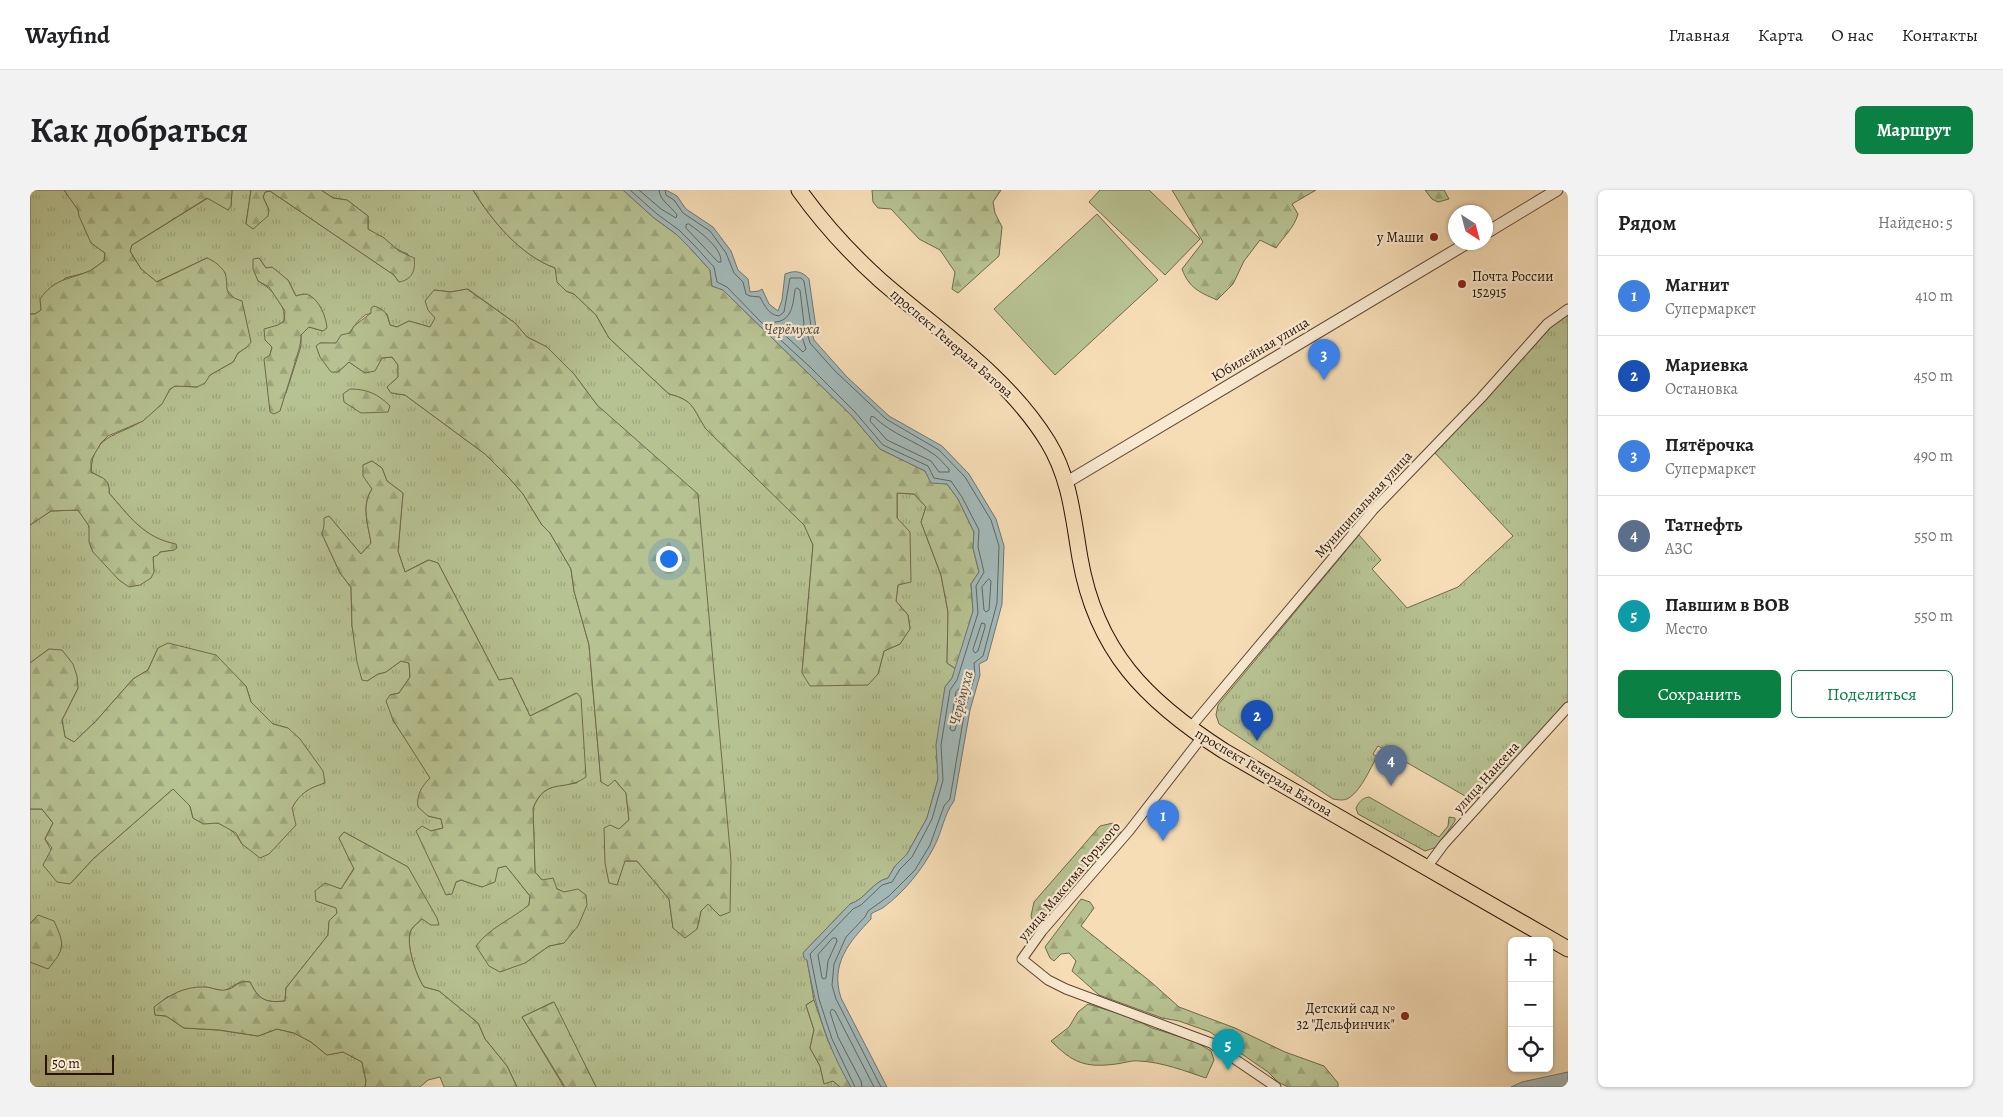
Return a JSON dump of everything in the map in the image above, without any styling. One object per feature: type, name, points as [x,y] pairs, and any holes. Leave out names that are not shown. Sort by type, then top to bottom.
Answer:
[{"type":"main road","name":"проспект Генерала Батова","points":[[799,190],[828,227],[860,261],[1009,392],[1041,432],[1056,456],[1067,482],[1084,577],[1093,610],[1105,637],[1138,683],[1152,697],[1196,733],[1568,949]]},
{"type":"street","points":[[1493,229],[1557,190]]},
{"type":"street","name":"Юбилейная улица","points":[[1067,482],[1456,250]]},
{"type":"street","name":"Муниципальная улица","points":[[1196,733],[1373,510],[1481,398],[1547,324],[1568,309]]},
{"type":"street","name":"улица Нансена","points":[[1427,867],[1444,844],[1568,707]]},
{"type":"street","name":"улица Максима Горького","points":[[1196,733],[1129,831],[1042,931],[1022,959],[1048,980],[1066,989],[1211,1043],[1276,1087]]},
{"type":"green space","points":[[30,190],[64,190],[77,207],[90,239],[105,253],[104,261],[89,272],[65,278],[41,310],[35,314],[30,314]]},
{"type":"green space","points":[[64,190],[232,190],[231,206],[228,210],[207,198],[132,245],[130,251],[141,269],[157,282],[207,258],[215,262],[225,273],[228,293],[242,301],[251,342],[238,353],[233,362],[210,375],[205,383],[197,387],[175,386],[170,389],[162,404],[143,421],[108,436],[101,443],[91,460],[91,472],[107,482],[109,493],[138,525],[155,537],[176,544],[177,548],[174,550],[160,552],[153,557],[154,572],[151,578],[140,585],[129,587],[119,580],[93,552],[89,542],[89,526],[78,510],[51,511],[30,525],[30,314],[35,314],[41,310],[40,299],[50,287],[91,270],[104,261],[105,253],[91,243],[78,210]]},
{"type":"green space","points":[[232,190],[251,190],[246,224],[269,210],[263,197],[265,192],[270,191],[394,275],[399,282],[408,254],[392,246],[368,229],[368,216],[347,200],[333,198],[321,190],[473,190],[508,236],[530,255],[555,268],[566,291],[574,294],[596,315],[609,338],[669,394],[678,396],[689,403],[706,429],[804,524],[813,545],[802,673],[878,674],[884,651],[900,644],[910,628],[908,615],[896,601],[898,585],[897,493],[914,494],[926,507],[921,522],[941,575],[948,612],[947,663],[956,669],[945,687],[936,758],[939,769],[938,779],[927,818],[907,854],[895,866],[888,878],[878,883],[856,902],[850,904],[803,953],[807,960],[814,1000],[806,1005],[814,1030],[810,1048],[820,1066],[824,1083],[833,1081],[840,1087],[596,1087],[553,1002],[522,1017],[564,1087],[517,1087],[507,1066],[485,1039],[478,1023],[439,991],[424,987],[421,982],[412,959],[409,943],[411,930],[422,919],[408,867],[344,832],[339,838],[354,868],[341,889],[325,884],[316,901],[337,908],[337,913],[329,921],[328,935],[286,988],[285,1001],[268,1001],[263,999],[256,993],[250,982],[242,981],[224,991],[205,987],[167,997],[155,1007],[155,1015],[166,1016],[184,1028],[219,1030],[258,1036],[277,1029],[294,1033],[311,1042],[327,1055],[343,1052],[362,1062],[366,1081],[365,1087],[30,1087],[30,962],[38,915],[30,924],[30,809],[42,809],[53,823],[45,839],[70,884],[93,859],[173,789],[190,806],[193,818],[225,826],[235,834],[242,844],[291,808],[300,795],[311,788],[288,728],[273,724],[251,702],[246,686],[158,648],[148,670],[133,679],[96,721],[74,742],[65,737],[62,720],[78,688],[49,649],[30,663],[30,525],[51,511],[78,510],[88,525],[92,550],[99,557],[154,572],[153,557],[159,552],[174,550],[175,544],[154,537],[123,510],[109,493],[107,482],[91,472],[93,458],[97,448],[103,441],[139,423],[160,404],[173,387],[197,387],[210,375],[233,362],[238,353],[247,347],[234,298],[226,289],[225,273],[207,258],[156,282],[141,269],[130,251],[132,245],[208,198],[231,206]],"holes":[[[259,258],[266,268],[288,280],[296,296],[304,294],[323,331],[309,327],[301,335],[301,346],[286,393],[270,355],[278,325],[284,321],[283,308],[277,297],[258,281]],[[468,289],[515,323],[527,337],[547,347],[574,374],[597,405],[708,904],[701,911],[697,929],[673,928],[669,899],[637,861],[624,861],[617,885],[619,829],[629,820],[626,793],[615,780],[601,782],[589,645],[574,591],[571,569],[550,533],[542,525],[523,494],[485,454],[405,395],[391,393],[387,387],[398,377],[398,365],[392,357],[382,358],[365,373],[349,362],[338,372],[320,343],[334,343],[341,340],[346,337],[361,318],[371,313],[387,314],[390,325],[397,327],[409,321],[430,327],[436,318],[428,310],[434,290],[451,292]],[[372,461],[382,468],[387,481],[403,493],[398,551],[405,572],[428,560],[438,563],[499,680],[512,678],[530,716],[576,693],[577,783],[550,788],[541,795],[533,808],[535,872],[542,880],[563,892],[564,943],[549,946],[525,963],[516,916],[529,905],[530,896],[506,866],[498,868],[482,887],[461,880],[456,882],[452,893],[431,831],[443,828],[441,819],[428,816],[431,778],[393,720],[390,695],[399,693],[410,677],[409,663],[401,661],[386,672],[378,674],[367,681],[352,626],[351,587],[340,573],[322,534],[329,516],[361,554],[371,543],[366,508],[372,489],[363,465]]]},
{"type":"green space","points":[[251,190],[321,190],[333,198],[347,200],[368,216],[368,229],[384,238],[399,251],[414,258],[412,274],[407,279],[399,282],[394,275],[270,191],[265,192],[263,197],[269,210],[268,216],[253,229],[246,224]]},
{"type":"green space","points":[[473,190],[623,190],[690,248],[710,270],[712,286],[723,290],[851,415],[880,449],[925,471],[931,482],[947,484],[958,499],[974,532],[973,548],[979,572],[971,584],[973,611],[956,669],[947,663],[948,612],[941,575],[921,522],[926,507],[914,494],[897,493],[897,518],[910,532],[911,582],[898,585],[896,601],[908,615],[910,629],[900,644],[884,651],[878,674],[868,685],[810,686],[802,673],[813,545],[804,525],[706,429],[689,403],[678,396],[669,394],[609,338],[596,315],[574,294],[566,291],[557,282],[555,268],[530,255],[508,236]]},
{"type":"green space","points":[[872,190],[1001,190],[993,202],[995,213],[1002,227],[999,256],[958,293],[952,289],[955,272],[940,250],[919,239],[891,209],[878,208],[873,202]]},
{"type":"green space","points":[[1100,190],[1149,190],[1200,239],[1165,275],[1089,202]]},
{"type":"green space","points":[[1172,190],[1316,190],[1292,204],[1298,214],[1291,228],[1276,248],[1260,240],[1244,261],[1233,284],[1217,300],[1195,289],[1188,281],[1182,269],[1203,242]]},
{"type":"green space","points":[[1425,190],[1444,190],[1449,199],[1438,202],[1432,199]]},
{"type":"green space","points":[[1097,214],[1158,280],[1055,375],[994,309]]},
{"type":"green space","points":[[259,258],[266,268],[272,267],[288,280],[296,296],[307,294],[316,301],[324,314],[327,328],[323,331],[309,327],[301,335],[299,350],[280,411],[274,414],[270,412],[264,359],[270,355],[272,347],[265,340],[264,329],[284,321],[285,311],[269,287],[258,281],[253,269],[253,259]]},
{"type":"green space","points":[[467,289],[515,323],[527,337],[547,347],[574,374],[597,405],[698,494],[731,861],[730,912],[720,916],[708,904],[701,911],[697,929],[685,938],[673,928],[669,899],[637,861],[625,861],[617,885],[609,883],[605,863],[604,828],[610,825],[619,829],[629,820],[626,793],[615,780],[608,786],[601,782],[589,645],[574,591],[571,569],[550,533],[542,525],[523,494],[485,454],[405,395],[391,393],[387,387],[398,377],[398,365],[392,357],[382,358],[375,371],[365,373],[349,362],[338,372],[331,372],[320,357],[316,346],[320,343],[336,343],[341,335],[350,333],[354,326],[371,313],[371,308],[374,306],[385,313],[390,325],[397,327],[409,321],[430,327],[435,318],[428,310],[425,301],[434,290],[451,292]]},
{"type":"green space","points":[[1568,314],[1568,703],[1487,792],[1478,798],[1472,800],[1378,746],[1373,754],[1377,757],[1358,790],[1347,799],[1333,799],[1219,724],[1216,715],[1218,705],[1359,535],[1381,560],[1372,569],[1407,608],[1458,587],[1513,536],[1435,453],[1550,326]]},
{"type":"green space","points":[[350,389],[367,391],[377,395],[390,406],[388,412],[361,413],[344,402],[343,394]]},
{"type":"green space","points":[[372,461],[382,468],[387,481],[403,493],[398,551],[405,572],[429,560],[438,563],[499,680],[512,678],[530,716],[577,693],[581,698],[586,777],[578,782],[550,788],[538,798],[533,808],[535,872],[542,880],[553,878],[557,889],[564,892],[578,889],[586,895],[587,905],[578,926],[564,943],[549,946],[525,963],[500,972],[489,966],[476,946],[487,934],[529,905],[530,896],[506,866],[498,868],[495,882],[482,887],[461,880],[456,882],[452,894],[446,895],[416,831],[422,826],[431,831],[443,828],[441,819],[428,816],[418,807],[420,791],[430,778],[393,720],[386,701],[390,695],[399,693],[410,677],[409,663],[401,661],[386,672],[378,674],[367,681],[362,680],[357,662],[352,626],[351,587],[340,573],[322,534],[324,518],[329,516],[361,554],[371,543],[366,509],[372,489],[363,476],[363,465]]},
{"type":"green space","points":[[168,643],[216,655],[246,686],[251,702],[273,724],[288,728],[300,739],[323,771],[325,783],[310,789],[298,798],[292,808],[296,825],[269,854],[260,858],[242,844],[236,833],[218,823],[203,824],[193,818],[190,806],[173,789],[93,859],[70,884],[57,882],[43,865],[52,848],[45,839],[53,823],[42,809],[30,809],[30,663],[49,649],[62,650],[73,664],[78,688],[62,720],[65,737],[74,742],[96,721],[133,679],[148,670],[158,648]]},
{"type":"green space","points":[[1369,797],[1439,837],[1448,826],[1449,817],[1455,818],[1455,821],[1437,847],[1425,851],[1358,814],[1356,808],[1358,804],[1363,799]]},
{"type":"green space","points":[[1113,823],[1122,834],[1041,928],[1034,925],[1031,916],[1034,902],[1100,826]]},
{"type":"green space","points":[[344,832],[408,867],[437,918],[439,925],[431,925],[422,919],[411,930],[410,951],[421,982],[424,987],[439,991],[478,1023],[485,1039],[507,1066],[517,1087],[444,1087],[440,1077],[428,1080],[420,1087],[365,1087],[366,1081],[362,1062],[343,1052],[327,1055],[311,1042],[294,1033],[277,1029],[258,1036],[219,1030],[184,1028],[166,1016],[155,1015],[154,1007],[171,995],[198,987],[225,990],[239,983],[250,982],[256,993],[263,999],[268,1001],[285,1001],[286,988],[328,935],[329,921],[337,913],[336,908],[316,901],[315,891],[325,883],[341,889],[354,869],[339,838]]},
{"type":"green space","points":[[1081,899],[1090,902],[1094,908],[1081,926],[1179,1007],[1235,1028],[1285,1052],[1324,1066],[1338,1083],[1338,1087],[1288,1087],[1278,1082],[1268,1072],[1210,1032],[1179,1021],[1162,1018],[1099,995],[1072,971],[1076,961],[1069,953],[1061,954],[1054,961],[1050,958],[1045,947]]},
{"type":"green space","points":[[38,915],[54,921],[62,946],[58,956],[48,969],[30,962],[30,924]]},
{"type":"green space","points":[[814,1000],[828,1041],[851,1087],[840,1087],[833,1081],[824,1084],[820,1066],[810,1048],[814,1030],[806,1005]]},
{"type":"green space","points":[[554,1002],[596,1087],[565,1087],[522,1017]]},
{"type":"green space","points":[[1088,1004],[1130,1017],[1152,1028],[1194,1041],[1211,1051],[1214,1060],[1206,1078],[1156,1063],[1134,1061],[1096,1065],[1073,1059],[1051,1041],[1069,1027],[1078,1012]]},
{"type":"water","name":"Черёмуха","points":[[623,190],[666,190],[677,196],[686,209],[713,227],[731,251],[738,270],[748,279],[750,292],[762,289],[769,304],[778,311],[782,300],[785,274],[798,272],[804,274],[809,279],[816,328],[812,333],[814,340],[847,377],[889,416],[942,446],[969,474],[996,519],[1004,546],[1002,604],[987,660],[979,664],[980,675],[970,710],[954,801],[937,841],[924,864],[899,894],[884,907],[871,914],[871,919],[855,936],[840,964],[838,986],[841,998],[887,1087],[851,1087],[835,1057],[823,1026],[807,960],[804,958],[803,953],[850,904],[856,902],[882,880],[888,878],[895,866],[907,854],[927,818],[938,779],[936,745],[945,687],[952,678],[973,611],[971,584],[979,572],[973,548],[974,532],[958,499],[947,484],[931,483],[925,471],[880,449],[851,415],[723,290],[712,286],[710,270],[690,248]]},
{"type":"water","points":[[1568,1072],[1568,1087],[1511,1087],[1522,1082]]},
{"type":"place","name":"у Маши","points":[[1434,237]]},
{"type":"place","name":"Почта России 152915","points":[[1462,284]]},
{"type":"place","name":"Пятёрочка","points":[[1324,380]]},
{"type":"place","name":"Мариевка","points":[[1257,741]]},
{"type":"place","name":"Татнефть","points":[[1391,786]]},
{"type":"place","name":"Магнит","points":[[1163,841]]},
{"type":"place","name":"Детский сад № 32 \"Дельфинчик\"","points":[[1405,1016]]},
{"type":"place","name":"Павшим в ВОВ","points":[[1228,1070]]}]
